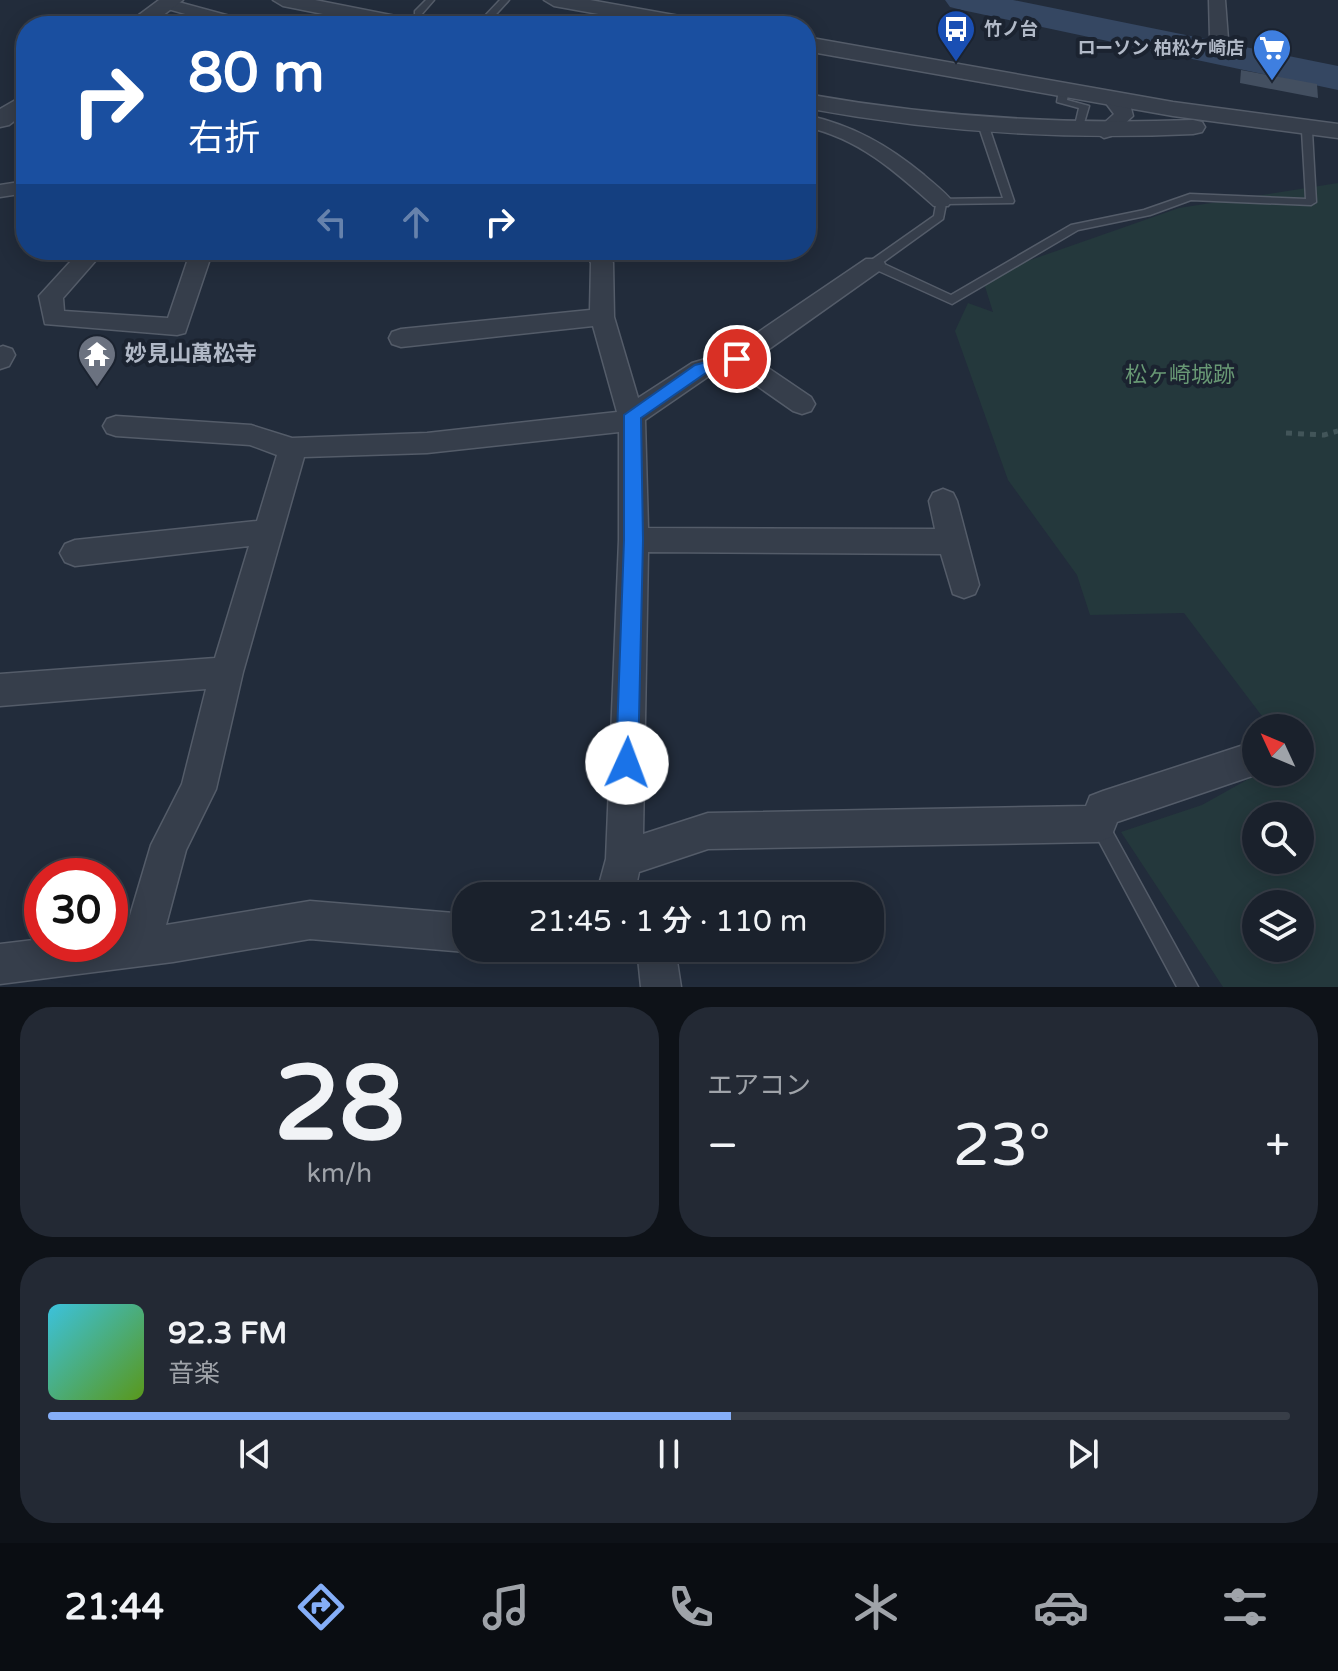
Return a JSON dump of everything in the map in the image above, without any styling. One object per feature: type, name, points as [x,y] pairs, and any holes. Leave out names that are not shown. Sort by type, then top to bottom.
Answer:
[{"type":"street","points":[[287,0],[396,16]]},
{"type":"street","points":[[554,0],[645,16]]},
{"type":"street","points":[[1217,0],[1219,39]]},
{"type":"street","points":[[150,16],[170,2],[214,16]]},
{"type":"street","points":[[816,46],[1111,98],[1338,132]]},
{"type":"street","points":[[1104,132],[1124,116],[1123,108],[1111,98]]},
{"type":"street","points":[[816,103],[899,119],[1104,132],[1204,127],[1338,132]]},
{"type":"street","points":[[816,124],[849,132],[878,147],[941,201]]},
{"type":"street","points":[[85,260],[51,296],[53,318],[177,327],[199,260]]},
{"type":"street","points":[[601,260],[602,317],[632,418],[634,540],[620,882]]},
{"type":"street","points":[[116,426],[251,435],[292,449],[304,446],[427,443],[632,418],[701,369],[737,359],[874,264]]},
{"type":"street","points":[[401,338],[602,317]]},
{"type":"street","points":[[737,359],[802,404]]},
{"type":"street","points":[[140,947],[169,845],[198,789],[227,672],[292,449]]},
{"type":"street","points":[[943,501],[964,585]]},
{"type":"street","points":[[75,553],[267,532]]},
{"type":"street","points":[[634,540],[952,542]]},
{"type":"street","points":[[0,690],[227,672]]},
{"type":"street","points":[[626,882],[708,831],[1098,824],[1103,809],[1242,763]]},
{"type":"street","points":[[0,964],[140,947],[310,920],[452,932]]},
{"type":"street","points":[[658,962],[661,987]]},
{"type":"lane","points":[[490,16],[505,0]]},
{"type":"lane","points":[[1064,90],[1062,102],[1084,106],[1081,121]]},
{"type":"lane","points":[[988,124],[1009,201],[941,201],[939,217],[874,264],[952,300],[1075,227],[1146,213],[1190,197],[1311,202],[1307,131]]},
{"type":"lane","points":[[1098,824],[1188,987]]},
{"type":"path","points":[[1286,433],[1324,435],[1338,431]]},
{"type":"green space","name":"松ヶ崎城跡","points":[[1338,183],[1338,987],[1223,987],[1121,832],[1202,805],[1242,783],[1242,786],[1314,786],[1314,714],[1260,714],[1184,613],[1090,615],[1077,575],[1008,480],[955,331],[968,303],[993,312],[982,277],[1179,208]]},
{"type":"building","points":[[1241,70],[1317,84],[1318,98],[1240,83]]},
{"type":"waterway","points":[[962,0],[1338,78]]},
{"type":"place","name":"竹ノ台","points":[[956,63]]},
{"type":"place","name":"ローソン 柏松ケ崎店","points":[[1272,82]]},
{"type":"place","name":"妙見山萬松寺","points":[[97,388]]},
{"type":"route","points":[[627,763],[634,540],[632,415],[701,369],[737,359]]}]
